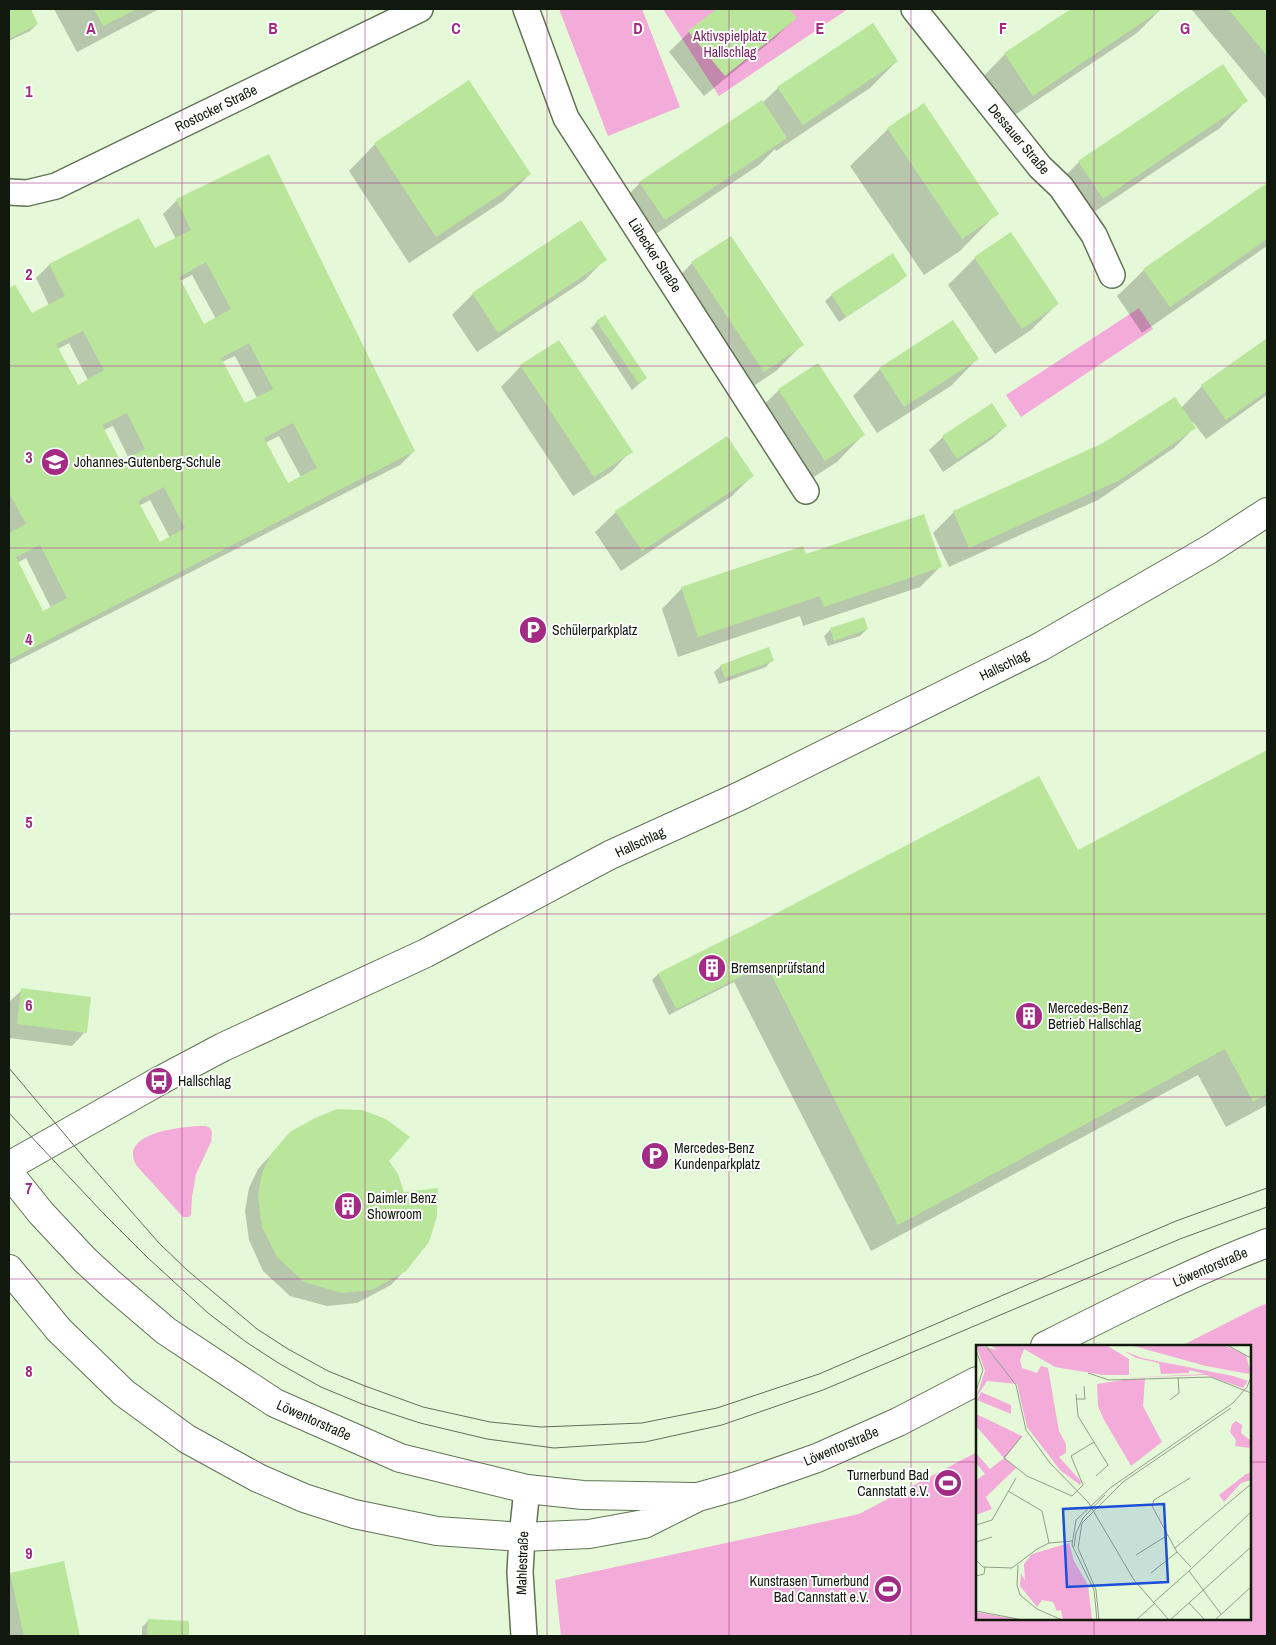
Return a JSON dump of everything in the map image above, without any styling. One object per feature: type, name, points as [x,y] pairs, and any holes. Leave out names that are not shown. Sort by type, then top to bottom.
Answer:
[{"type":"main road","name":"Hallschlag","points":[[9,1166],[223,1047],[426,953],[610,855],[740,796],[1040,647],[1210,549],[1267,512]]},
{"type":"main road","name":"Löwentorstraße","points":[[9,1173],[41,1213],[85,1260],[111,1284],[166,1331],[275,1403],[400,1458],[527,1489],[583,1495],[698,1497]]},
{"type":"main road","name":"Löwentorstraße","points":[[1047,1345],[1142,1297],[1267,1242]]},
{"type":"main road","name":"Löwentorstraße","points":[[9,1269],[58,1330],[124,1393],[187,1439],[258,1478],[304,1498],[354,1514],[437,1531],[522,1537],[589,1534],[644,1524],[698,1497],[737,1486],[817,1458],[898,1422],[976,1382]]},
{"type":"street","name":"Rostocker Straße","points":[[9,192],[27,193],[56,186],[420,9]]},
{"type":"street","name":"Lübecker Straße","points":[[526,9],[566,118],[806,491]]},
{"type":"street","name":"Dessauer Straße","points":[[914,9],[1040,167],[1061,187],[1094,235],[1112,275]]},
{"type":"street","name":"Mahlestraße","points":[[524,1636],[520,1589],[522,1537],[527,1489]]},
{"type":"green space","points":[[559,9],[642,9],[680,107],[608,136]]},
{"type":"green space","name":"Aktivspielplatz Hallschlag","points":[[663,9],[848,9],[719,96]]},
{"type":"green space","points":[[1139,308],[1153,329],[1021,417],[1006,395]]},
{"type":"green space","points":[[206,1126],[212,1132],[211,1142],[196,1174],[191,1215],[183,1217],[136,1165],[133,1154],[137,1145],[145,1138],[157,1133],[185,1127]]},
{"type":"green space","name":"Turnerbund Bad Cannstatt e.V.","points":[[1267,1304],[1267,1636],[561,1636],[555,1580],[859,1514],[976,1453],[976,1620],[1251,1620],[1251,1345],[1183,1345]]},
{"type":"building","points":[[13,9],[31,9],[38,24],[9,39],[9,11]]},
{"type":"building","points":[[94,9],[137,9],[103,26]]},
{"type":"building","points":[[716,9],[789,9],[797,18],[725,76],[688,31]]},
{"type":"building","points":[[1071,9],[1162,9],[1033,96],[1004,53]]},
{"type":"building","points":[[1228,9],[1267,9],[1267,56],[1256,42]]},
{"type":"building","points":[[873,23],[898,61],[803,125],[777,87]]},
{"type":"building","points":[[1223,64],[1248,101],[1103,199],[1078,161]]},
{"type":"building","points":[[469,80],[531,174],[436,237],[374,143]]},
{"type":"building","points":[[762,100],[787,138],[665,220],[639,182]]},
{"type":"building","points":[[924,103],[999,214],[962,239],[887,128]]},
{"type":"building","points":[[269,154],[415,451],[9,660],[9,533],[26,524],[9,493],[9,288],[15,285],[32,313],[65,296],[49,264],[139,218],[155,248],[191,230],[176,199]],"holes":[[[206,262],[231,309],[204,324],[179,277]],[[83,331],[104,370],[78,385],[56,344]],[[249,343],[273,389],[245,403],[221,358]],[[127,413],[145,449],[121,462],[102,425]],[[293,423],[317,468],[288,483],[264,438]],[[164,487],[185,528],[160,542],[138,501]],[[40,545],[67,598],[43,611],[16,557]]]},
{"type":"building","points":[[1267,183],[1267,239],[1170,307],[1143,269]]},
{"type":"building","points":[[581,220],[607,260],[498,333],[472,293]]},
{"type":"building","points":[[1011,232],[1059,304],[1022,329],[974,257]]},
{"type":"building","points":[[731,236],[804,345],[764,372],[691,262]]},
{"type":"building","points":[[893,253],[907,276],[846,317],[831,294]]},
{"type":"building","points":[[605,315],[647,378],[639,384],[596,321]]},
{"type":"building","points":[[953,320],[979,359],[904,407],[879,368]]},
{"type":"building","points":[[1267,338],[1267,391],[1226,420],[1201,385]]},
{"type":"building","points":[[559,340],[633,452],[594,477],[520,365]]},
{"type":"building","points":[[818,363],[865,435],[825,461],[778,389]]},
{"type":"building","points":[[1175,397],[1196,428],[1120,480],[969,548],[953,511],[1103,443]]},
{"type":"building","points":[[992,403],[1007,426],[957,459],[942,436]]},
{"type":"building","points":[[727,436],[754,476],[642,551],[615,511]]},
{"type":"building","points":[[924,514],[942,567],[824,607],[820,596],[698,637],[681,587],[803,546],[806,554]]},
{"type":"building","points":[[864,617],[868,629],[834,641],[830,628]]},
{"type":"building","points":[[769,647],[774,661],[725,678],[720,665]]},
{"type":"building","name":"Mercedes-Benz Betrieb Hallschlag","points":[[1267,750],[1267,1094],[1253,1102],[1225,1049],[898,1225],[766,964],[676,1009],[658,973],[1039,776],[1078,850]]},
{"type":"building","points":[[21,988],[91,997],[87,1033],[17,1024]]},
{"type":"building","name":"Daimler Benz Showroom","points":[[337,1109],[362,1110],[386,1119],[410,1137],[389,1161],[398,1174],[404,1192],[438,1188],[437,1216],[429,1242],[406,1271],[372,1290],[342,1293],[304,1282],[277,1257],[262,1227],[258,1197],[262,1173],[271,1154],[290,1132],[315,1118]]},
{"type":"building","points":[[64,1561],[80,1636],[24,1636],[10,1573]]},
{"type":"building","points":[[148,1619],[189,1621],[189,1636],[147,1636]]},
{"type":"tram line","points":[[9,1068],[159,1243],[187,1270],[257,1329],[328,1371],[423,1407],[490,1422],[541,1427],[642,1423],[717,1408],[819,1374],[1176,1221],[1267,1188]]},
{"type":"tram line","points":[[9,1113],[148,1258],[208,1313],[246,1342],[280,1364],[321,1387],[362,1404],[420,1423],[487,1439],[554,1448],[645,1442],[722,1425],[823,1390],[1180,1239],[1267,1207]]},
{"type":"place","name":"Johannes-Gutenberg-Schule","points":[[55,462]]},
{"type":"place","name":"Schülerparkplatz","points":[[533,630]]},
{"type":"place","name":"Bremsenprüfstand","points":[[712,968]]},
{"type":"place","name":"Mercedes-Benz Betrieb Hallschlag","points":[[1029,1016]]},
{"type":"place","name":"Hallschlag","points":[[159,1081]]},
{"type":"place","name":"Mercedes-Benz Kundenparkplatz","points":[[655,1156]]},
{"type":"place","name":"Daimler Benz Showroom","points":[[348,1206]]},
{"type":"place","name":"Turnerbund Bad Cannstatt e.V.","points":[[948,1483]]},
{"type":"place","name":"Kunstrasen Turnerbund Bad Cannstatt e.V.","points":[[888,1589]]}]
